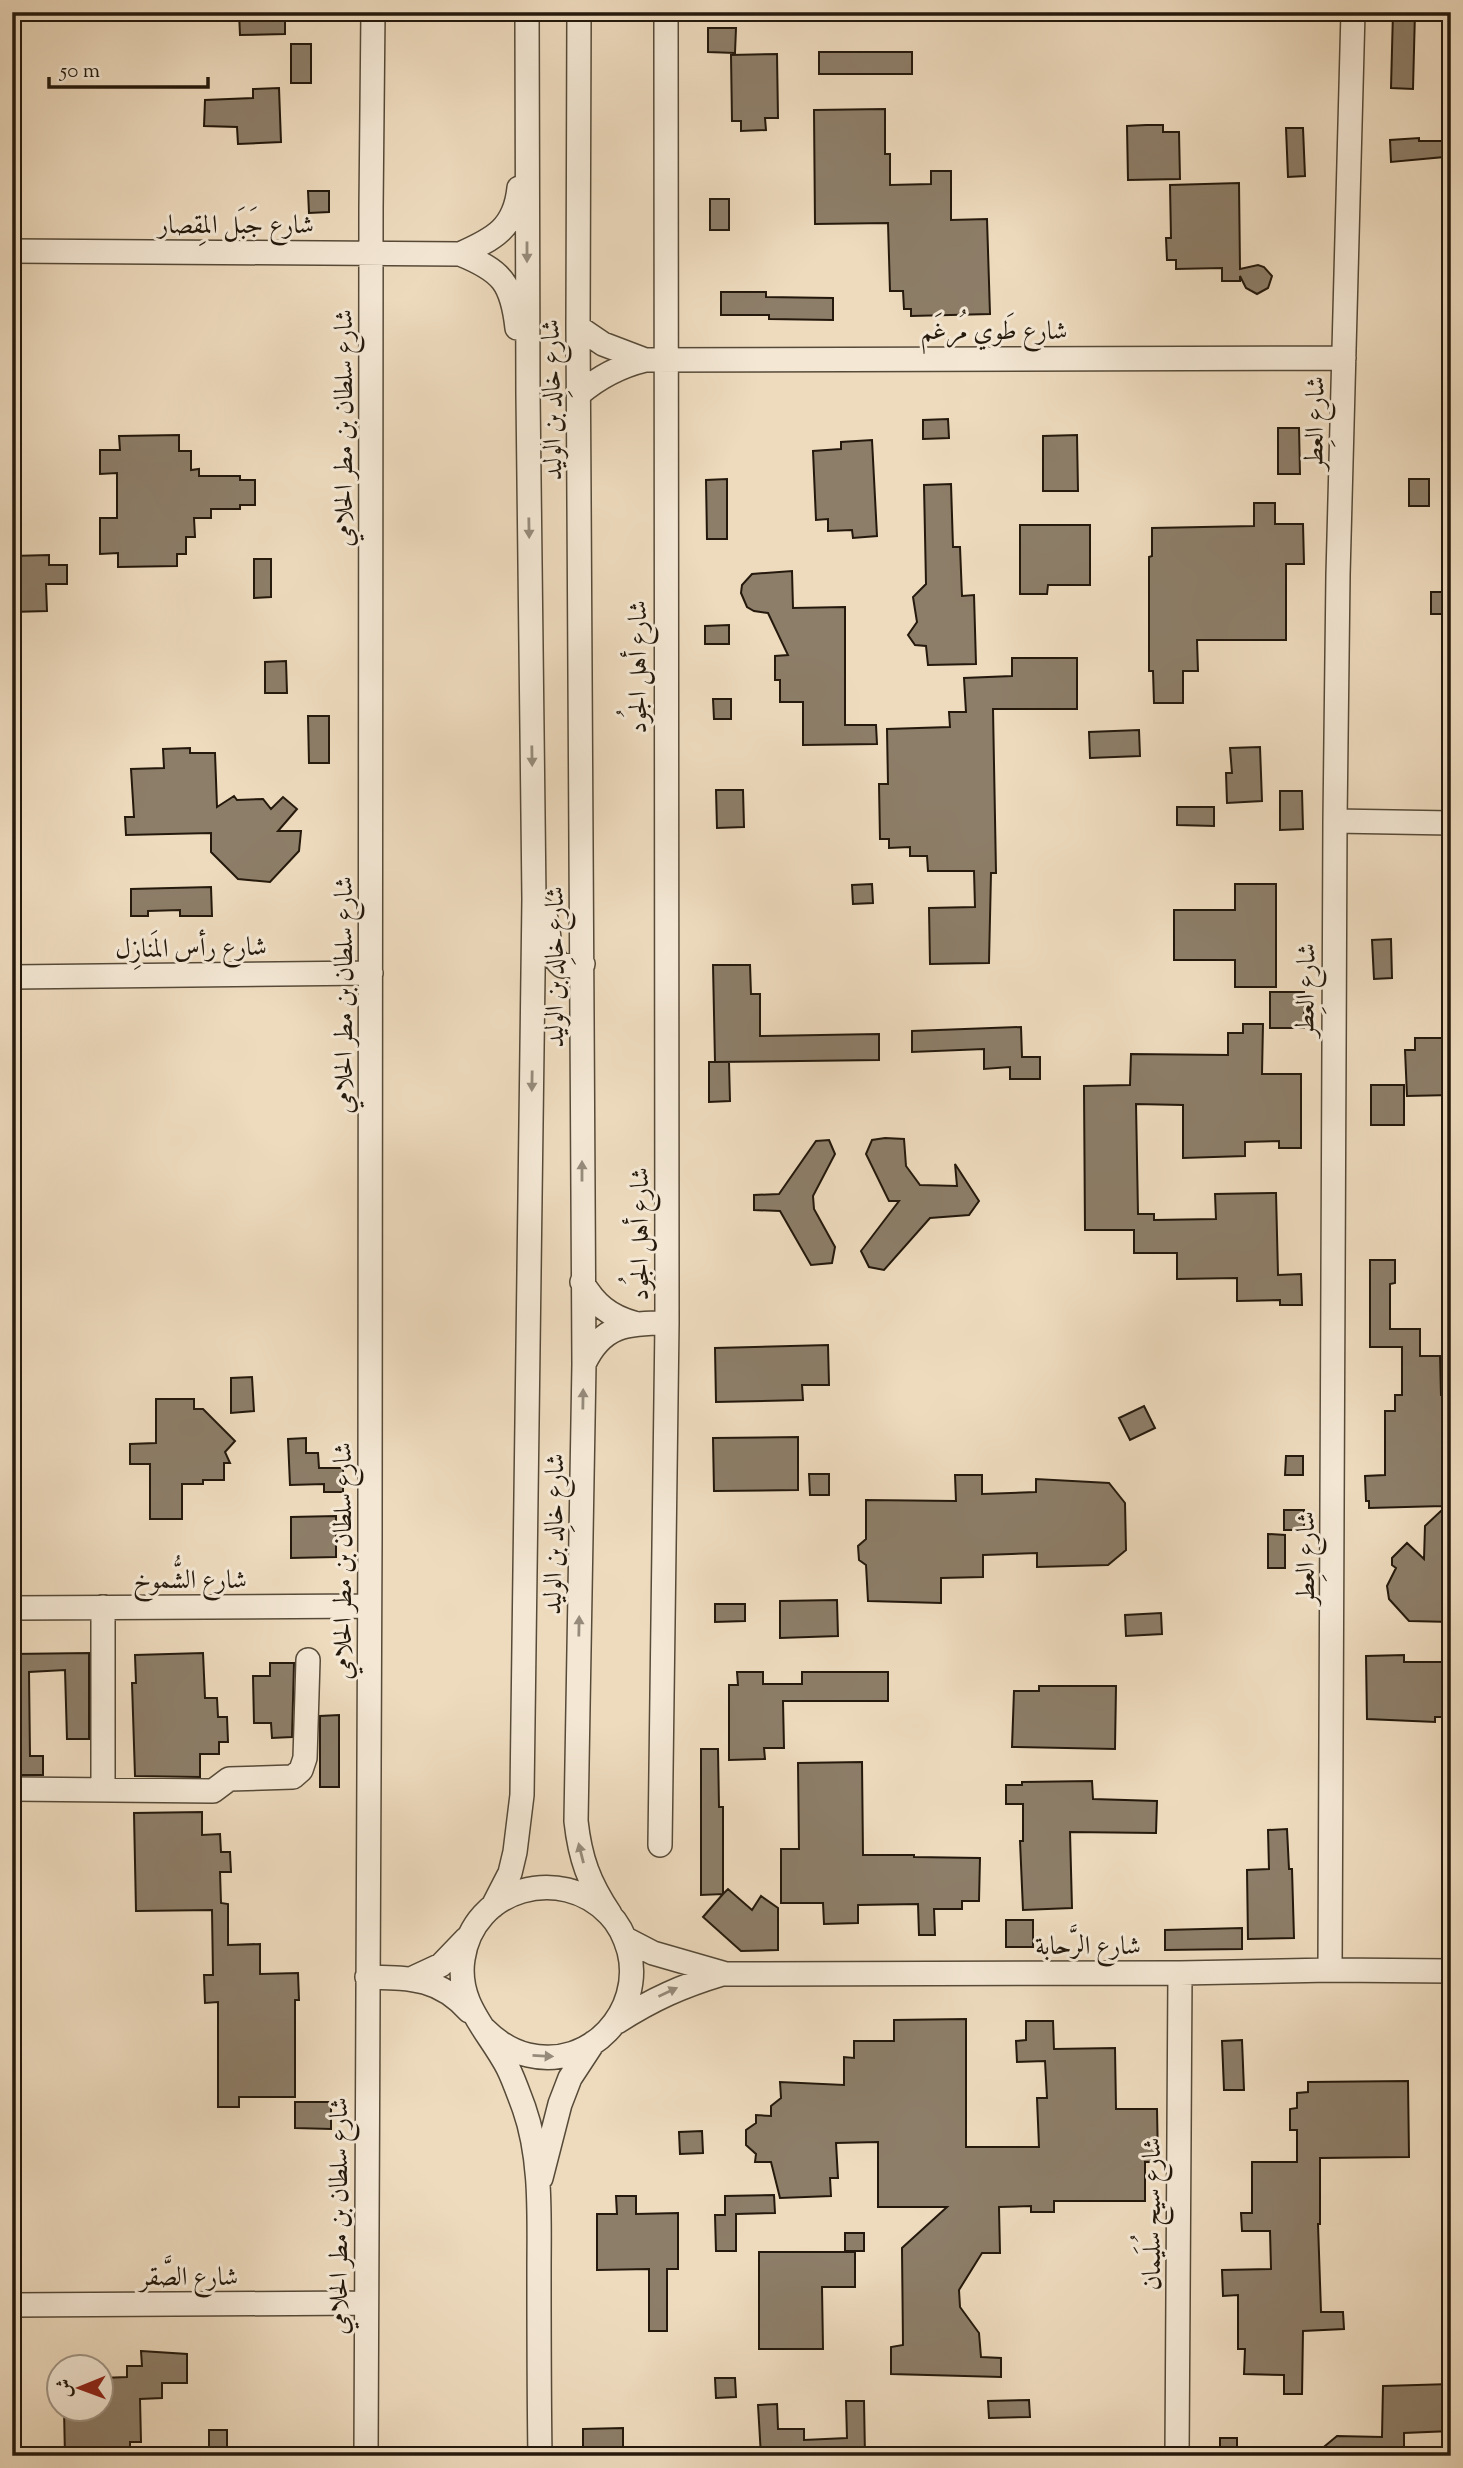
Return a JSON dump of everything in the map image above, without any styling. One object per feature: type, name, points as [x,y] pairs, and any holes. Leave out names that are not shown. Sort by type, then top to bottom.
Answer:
[{"type":"street","name":"شارع سلطان بن مطر الحلامي","points":[[366,2456],[373,12]]},
{"type":"street","name":"شارع خالِد بن الوليد","points":[[493,1906],[510,1874],[522,1795],[534,899],[527,12]]},
{"type":"street","name":"شارع خالِد بن الوليد","points":[[579,12],[578,327],[584,1364],[576,1821],[579,1851],[588,1877],[610,1914]]},
{"type":"street","name":"شارع أهل الجُود","points":[[660,1845],[667,1322],[655,360],[666,12]]},
{"type":"street","name":"شارع العِطر","points":[[1330,1969],[1335,821],[1353,12]]},
{"type":"street","name":"شارع جَبَل المِقصار","points":[[460,254],[500,232],[512,217],[518,202],[527,98]]},
{"type":"street","name":"شارع جَبَل المِقصار","points":[[12,251],[460,254],[486,265],[503,280],[514,303],[521,370],[528,395]]},
{"type":"street","name":"شارع طَوي مُرغَم","points":[[578,327],[609,348],[655,360]]},
{"type":"street","name":"شارع طَوي مُرغَم","points":[[579,394],[617,369],[655,360],[1344,358]]},
{"type":"street","points":[[1335,821],[1451,823]]},
{"type":"street","points":[[534,899],[548,920],[551,953],[555,961],[562,966],[583,964]]},
{"type":"street","name":"شارع رأس المَنازِل","points":[[12,977],[371,973]]},
{"type":"street","name":"شارع أهل الجُود","points":[[582,1282],[590,1297],[603,1309],[618,1318],[635,1323]]},
{"type":"street","name":"شارع أهل الجُود","points":[[584,1364],[590,1352],[609,1332],[635,1323],[667,1322]]},
{"type":"street","name":"شارع الشُّموخ","points":[[12,1608],[369,1606]]},
{"type":"street","points":[[103,1607],[103,1789]]},
{"type":"street","points":[[12,1789],[213,1791],[229,1779],[293,1777],[301,1770],[305,1758],[308,1660]]},
{"type":"street","points":[[367,1977],[413,1978],[442,1988],[454,1996],[496,2040],[527,2055],[544,2057],[578,2052],[593,2043],[615,2023],[626,2004],[632,1983],[626,1939],[610,1914],[594,1900],[553,1886],[531,1888],[511,1894],[493,1906],[442,1965],[413,1978]]},
{"type":"street","points":[[474,1927],[463,1958],[462,1975],[469,2007],[508,2068],[524,2108],[530,2128],[538,2188],[540,2456]]},
{"type":"street","name":"شارع الرَّحابة","points":[[626,1939],[653,1953],[726,1974]]},
{"type":"street","name":"شارع الرَّحابة","points":[[615,2023],[647,2002],[682,1986],[726,1974],[1180,1973],[1330,1969],[1451,1971]]},
{"type":"street","name":"شارع سيح سُلَيمان","points":[[1177,2456],[1180,1973]]},
{"type":"street","points":[[538,2188],[560,2104],[570,2078],[593,2043]]},
{"type":"street","name":"شارع الصَّقر","points":[[12,2305],[366,2303]]},
{"type":"building","points":[[239,12],[285,12],[285,34],[240,35]]},
{"type":"building","points":[[1393,12],[1415,12],[1413,89],[1391,88]]},
{"type":"building","points":[[708,28],[736,28],[735,53],[708,52]]},
{"type":"building","points":[[291,44],[311,44],[311,83],[291,83]]},
{"type":"building","points":[[819,52],[912,52],[912,74],[819,74]]},
{"type":"building","points":[[777,54],[778,118],[765,118],[766,130],[741,131],[741,121],[732,121],[731,55]]},
{"type":"building","points":[[279,88],[281,142],[238,144],[237,127],[204,126],[205,100],[253,98],[253,89]]},
{"type":"building","points":[[885,109],[885,154],[890,154],[890,185],[931,184],[931,171],[951,171],[951,220],[987,219],[990,314],[911,316],[911,309],[904,309],[903,291],[890,291],[888,223],[815,224],[814,110]]},
{"type":"building","points":[[1163,125],[1163,132],[1179,132],[1180,179],[1128,180],[1127,126]]},
{"type":"building","points":[[1286,128],[1303,128],[1305,176],[1288,177]]},
{"type":"building","points":[[1419,138],[1419,141],[1444,141],[1444,157],[1391,162],[1390,140]]},
{"type":"building","points":[[1239,183],[1240,269],[1258,265],[1264,267],[1272,276],[1268,288],[1257,294],[1246,288],[1240,276],[1240,281],[1222,281],[1222,268],[1176,269],[1176,260],[1167,260],[1166,238],[1171,238],[1170,185]]},
{"type":"building","points":[[308,191],[329,191],[329,212],[309,213]]},
{"type":"building","points":[[710,199],[729,199],[729,230],[710,230]]},
{"type":"building","points":[[721,292],[766,292],[766,297],[833,298],[833,320],[769,319],[769,315],[721,315]]},
{"type":"building","points":[[948,419],[949,438],[923,439],[923,420]]},
{"type":"building","points":[[1278,428],[1299,428],[1300,474],[1278,474]]},
{"type":"building","points":[[179,435],[179,451],[191,451],[191,470],[199,469],[199,476],[240,476],[240,480],[255,480],[255,505],[240,505],[240,509],[211,509],[211,518],[194,518],[195,537],[186,537],[186,554],[177,554],[177,566],[118,567],[118,553],[100,554],[100,518],[117,518],[117,473],[100,474],[100,450],[120,450],[119,436]]},
{"type":"building","points":[[1077,435],[1078,491],[1043,491],[1043,436]]},
{"type":"building","points":[[872,440],[877,536],[853,538],[852,530],[828,531],[828,519],[816,520],[813,451],[841,449],[841,442]]},
{"type":"building","points":[[727,479],[727,539],[707,539],[706,480]]},
{"type":"building","points":[[1409,479],[1429,479],[1429,506],[1409,506]]},
{"type":"building","points":[[951,484],[953,547],[960,547],[962,596],[974,595],[976,664],[928,665],[926,646],[915,645],[908,635],[917,622],[913,597],[926,584],[924,485]]},
{"type":"building","points":[[1254,503],[1275,503],[1275,524],[1303,524],[1304,564],[1286,564],[1286,640],[1197,640],[1198,671],[1183,671],[1183,703],[1154,703],[1153,671],[1149,671],[1149,557],[1152,556],[1152,528],[1254,526]]},
{"type":"building","points":[[1020,525],[1090,525],[1090,585],[1048,585],[1047,594],[1020,594]]},
{"type":"building","points":[[49,555],[49,565],[67,565],[67,584],[46,584],[47,611],[12,612],[12,556]]},
{"type":"building","points":[[254,559],[271,559],[271,597],[254,598]]},
{"type":"building","points":[[792,571],[793,608],[845,607],[845,725],[876,725],[877,744],[803,745],[803,702],[780,702],[780,680],[775,680],[775,656],[788,655],[768,613],[747,607],[741,593],[742,585],[752,574]]},
{"type":"building","points":[[1431,592],[1451,592],[1451,614],[1431,614]]},
{"type":"building","points":[[729,625],[729,644],[705,644],[705,626]]},
{"type":"building","points":[[1012,658],[1077,658],[1077,709],[993,709],[996,873],[991,873],[989,963],[930,964],[929,908],[975,907],[974,871],[928,871],[927,856],[910,856],[910,847],[889,848],[889,839],[880,839],[879,784],[888,784],[887,729],[950,727],[949,712],[966,712],[964,678],[1012,676]]},
{"type":"building","points":[[286,661],[287,693],[265,693],[265,662]]},
{"type":"building","points":[[713,699],[731,699],[731,719],[714,719]]},
{"type":"building","points":[[308,716],[329,716],[329,763],[309,763]]},
{"type":"building","points":[[1139,730],[1140,756],[1090,758],[1089,732]]},
{"type":"building","points":[[1260,747],[1262,801],[1227,803],[1226,773],[1232,773],[1230,748]]},
{"type":"building","points":[[190,748],[190,753],[215,753],[217,807],[234,796],[237,800],[263,799],[271,809],[283,797],[297,809],[278,831],[301,831],[299,851],[270,882],[238,879],[211,852],[211,833],[126,835],[125,817],[134,817],[131,769],[164,768],[163,749]]},
{"type":"building","points":[[716,790],[743,790],[744,827],[717,828]]},
{"type":"building","points":[[1280,791],[1302,791],[1303,829],[1280,830]]},
{"type":"building","points":[[1177,807],[1214,807],[1214,826],[1177,825]]},
{"type":"building","points":[[872,884],[873,903],[853,904],[852,885]]},
{"type":"building","points":[[1235,884],[1276,884],[1276,987],[1235,987],[1235,960],[1174,960],[1174,910],[1235,910]]},
{"type":"building","points":[[211,887],[212,916],[180,916],[180,910],[148,911],[148,916],[131,916],[131,889]]},
{"type":"building","points":[[1391,939],[1392,978],[1374,979],[1372,940]]},
{"type":"building","points":[[713,965],[750,965],[751,994],[760,994],[760,1036],[879,1034],[879,1060],[715,1062]]},
{"type":"building","points":[[1270,992],[1304,992],[1304,1028],[1270,1028]]},
{"type":"building","points":[[1243,1024],[1263,1024],[1262,1074],[1301,1074],[1301,1148],[1279,1148],[1279,1141],[1245,1142],[1245,1156],[1183,1158],[1183,1105],[1136,1104],[1138,1214],[1154,1214],[1154,1220],[1216,1219],[1215,1194],[1276,1193],[1278,1275],[1301,1274],[1302,1305],[1280,1305],[1280,1300],[1237,1301],[1237,1278],[1177,1279],[1177,1253],[1134,1253],[1134,1230],[1085,1230],[1084,1086],[1130,1085],[1131,1054],[1228,1055],[1228,1033],[1243,1033]]},
{"type":"building","points":[[1021,1027],[1022,1057],[1040,1057],[1040,1079],[1010,1079],[1010,1067],[984,1069],[984,1049],[912,1052],[912,1031]]},
{"type":"building","points":[[1415,1038],[1443,1038],[1443,1076],[1451,1076],[1451,1095],[1407,1096],[1405,1050],[1415,1050]]},
{"type":"building","points":[[709,1062],[729,1062],[730,1101],[709,1102]]},
{"type":"building","points":[[1371,1085],[1404,1085],[1404,1125],[1371,1125]]},
{"type":"building","points":[[904,1139],[906,1166],[920,1185],[957,1186],[955,1164],[979,1201],[969,1215],[930,1218],[884,1270],[869,1267],[861,1251],[899,1201],[889,1201],[866,1154],[872,1140]]},
{"type":"building","points":[[829,1140],[835,1154],[813,1196],[814,1209],[835,1247],[832,1263],[811,1265],[780,1211],[754,1210],[754,1195],[779,1194],[816,1141]]},
{"type":"building","points":[[1370,1260],[1395,1260],[1395,1283],[1390,1284],[1390,1329],[1420,1329],[1420,1356],[1440,1356],[1441,1395],[1451,1394],[1451,1480],[1443,1480],[1443,1506],[1369,1508],[1369,1501],[1366,1501],[1365,1476],[1385,1475],[1385,1411],[1395,1411],[1395,1395],[1402,1395],[1402,1347],[1370,1347]]},
{"type":"building","points":[[828,1345],[829,1385],[802,1385],[803,1400],[716,1402],[715,1348]]},
{"type":"building","points":[[252,1377],[254,1411],[231,1413],[231,1378]]},
{"type":"building","points":[[156,1399],[194,1399],[194,1409],[203,1409],[235,1441],[225,1452],[230,1463],[224,1463],[224,1480],[182,1484],[182,1519],[150,1519],[150,1464],[130,1464],[130,1444],[156,1443]]},
{"type":"building","points":[[1144,1406],[1155,1428],[1130,1440],[1119,1418]]},
{"type":"building","points":[[798,1437],[798,1490],[714,1491],[713,1438]]},
{"type":"building","points":[[306,1438],[306,1453],[318,1453],[319,1468],[343,1468],[343,1492],[324,1492],[324,1484],[290,1485],[288,1439]]},
{"type":"building","points":[[1286,1456],[1303,1456],[1303,1475],[1285,1475]]},
{"type":"building","points":[[809,1474],[829,1474],[829,1495],[810,1495]]},
{"type":"building","points":[[955,1475],[982,1475],[982,1494],[1036,1492],[1036,1479],[1109,1483],[1125,1503],[1126,1550],[1108,1565],[1037,1567],[1037,1553],[983,1555],[983,1577],[941,1578],[941,1603],[868,1601],[866,1565],[859,1560],[858,1546],[866,1539],[866,1500],[956,1501]]},
{"type":"building","points":[[1443,1509],[1443,1523],[1451,1523],[1451,1622],[1409,1621],[1389,1599],[1387,1586],[1396,1568],[1392,1565],[1392,1558],[1407,1543],[1424,1559],[1425,1526]]},
{"type":"building","points":[[1284,1510],[1304,1510],[1304,1530],[1284,1530]]},
{"type":"building","points":[[336,1516],[336,1557],[291,1558],[291,1517]]},
{"type":"building","points":[[1268,1534],[1285,1535],[1285,1568],[1268,1568]]},
{"type":"building","points":[[837,1600],[838,1636],[780,1638],[780,1601]]},
{"type":"building","points":[[715,1604],[745,1604],[745,1621],[715,1622]]},
{"type":"building","points":[[1161,1613],[1162,1634],[1126,1636],[1125,1615]]},
{"type":"building","points":[[89,1653],[89,1739],[67,1739],[65,1670],[29,1672],[30,1756],[43,1756],[43,1775],[12,1775],[12,1654]]},
{"type":"building","points":[[203,1653],[205,1698],[217,1698],[218,1717],[227,1717],[228,1742],[219,1742],[219,1754],[200,1754],[200,1777],[135,1776],[132,1683],[136,1683],[135,1655]]},
{"type":"building","points":[[1404,1655],[1404,1662],[1451,1662],[1451,1717],[1435,1717],[1435,1722],[1367,1719],[1366,1656]]},
{"type":"building","points":[[270,1663],[294,1663],[292,1737],[272,1738],[271,1723],[254,1723],[253,1676],[270,1676]]},
{"type":"building","points":[[737,1672],[763,1672],[763,1684],[802,1684],[802,1672],[888,1672],[888,1701],[783,1701],[784,1748],[764,1748],[765,1759],[729,1760],[729,1685],[738,1685]]},
{"type":"building","points":[[1039,1686],[1116,1686],[1115,1749],[1012,1747],[1014,1691],[1039,1691]]},
{"type":"building","points":[[339,1715],[339,1787],[320,1787],[320,1716]]},
{"type":"building","points":[[701,1749],[718,1749],[719,1807],[723,1807],[723,1894],[701,1895]]},
{"type":"building","points":[[862,1762],[863,1855],[980,1858],[979,1901],[962,1901],[962,1909],[934,1909],[935,1935],[919,1935],[918,1904],[858,1905],[858,1923],[824,1924],[823,1903],[781,1903],[781,1849],[799,1849],[798,1763]]},
{"type":"building","points":[[1092,1781],[1093,1799],[1157,1801],[1156,1833],[1070,1832],[1072,1908],[1023,1910],[1020,1841],[1023,1841],[1023,1804],[1006,1804],[1006,1785],[1022,1785],[1022,1782]]},
{"type":"building","points":[[202,1812],[202,1835],[220,1834],[221,1852],[230,1852],[231,1872],[220,1872],[221,1903],[228,1904],[228,1945],[260,1944],[260,1974],[298,1973],[299,2000],[295,2000],[295,2097],[239,2097],[239,2107],[218,2107],[218,2002],[205,2003],[204,1975],[213,1975],[212,1910],[136,1911],[134,1813]]},
{"type":"building","points":[[1287,1829],[1289,1869],[1292,1869],[1294,1938],[1248,1939],[1247,1870],[1269,1869],[1268,1830]]},
{"type":"building","points":[[728,1889],[752,1910],[761,1896],[778,1908],[778,1950],[741,1951],[703,1917]]},
{"type":"building","points":[[1006,1920],[1033,1920],[1033,1947],[1006,1947]]},
{"type":"building","points":[[1242,1928],[1242,1949],[1165,1950],[1165,1930]]},
{"type":"building","points":[[966,2019],[966,2147],[1039,2147],[1037,2098],[1047,2098],[1045,2061],[1017,2062],[1016,2041],[1026,2040],[1026,2021],[1053,2021],[1054,2049],[1115,2048],[1116,2109],[1157,2109],[1158,2162],[1145,2162],[1145,2201],[1054,2201],[1054,2212],[1031,2212],[1031,2206],[999,2207],[1000,2253],[982,2253],[959,2290],[960,2307],[979,2333],[981,2357],[1001,2358],[1001,2377],[891,2374],[891,2347],[903,2345],[902,2248],[947,2207],[878,2207],[878,2142],[836,2143],[838,2178],[830,2178],[831,2196],[780,2198],[771,2162],[755,2162],[756,2154],[746,2145],[746,2130],[756,2123],[756,2115],[771,2116],[771,2106],[781,2098],[780,2082],[844,2085],[844,2057],[854,2058],[854,2041],[894,2041],[894,2020]]},
{"type":"building","points":[[1242,2040],[1244,2090],[1224,2090],[1222,2041]]},
{"type":"building","points":[[1408,2081],[1409,2157],[1320,2158],[1318,2224],[1321,2312],[1343,2312],[1344,2329],[1303,2331],[1302,2394],[1284,2394],[1284,2375],[1244,2374],[1245,2349],[1238,2349],[1238,2295],[1223,2296],[1222,2270],[1271,2269],[1270,2231],[1242,2231],[1241,2213],[1252,2213],[1252,2162],[1297,2162],[1297,2130],[1290,2130],[1290,2109],[1297,2108],[1297,2093],[1308,2092],[1308,2082]]},
{"type":"building","points":[[295,2102],[331,2102],[331,2129],[295,2128]]},
{"type":"building","points":[[702,2131],[703,2153],[680,2154],[679,2132]]},
{"type":"building","points":[[774,2195],[775,2213],[736,2214],[736,2251],[716,2251],[715,2215],[725,2215],[725,2196]]},
{"type":"building","points":[[616,2196],[636,2196],[636,2214],[678,2213],[678,2269],[667,2269],[667,2331],[649,2331],[649,2269],[597,2270],[597,2214],[617,2214]]},
{"type":"building","points":[[845,2233],[864,2233],[864,2251],[845,2251]]},
{"type":"building","points":[[759,2252],[855,2252],[855,2287],[822,2287],[823,2349],[759,2349]]},
{"type":"building","points":[[141,2351],[187,2354],[187,2383],[162,2383],[162,2398],[140,2399],[141,2442],[130,2442],[130,2456],[65,2456],[64,2422],[116,2422],[116,2377],[127,2377],[127,2366],[142,2366]]},
{"type":"building","points":[[715,2378],[735,2378],[736,2397],[716,2398]]},
{"type":"building","points":[[1451,2384],[1451,2431],[1404,2433],[1404,2452],[1397,2452],[1397,2456],[1313,2456],[1337,2436],[1382,2437],[1383,2386]]},
{"type":"building","points":[[1029,2400],[1030,2417],[989,2418],[988,2401]]},
{"type":"building","points":[[846,2401],[864,2401],[865,2456],[761,2456],[758,2405],[777,2404],[778,2429],[804,2429],[804,2440],[847,2438]]},
{"type":"building","points":[[623,2428],[623,2456],[583,2456],[583,2429]]},
{"type":"building","points":[[209,2430],[227,2430],[227,2456],[209,2456]]},
{"type":"building","points":[[1220,2438],[1237,2438],[1237,2456],[1220,2456]]}]
